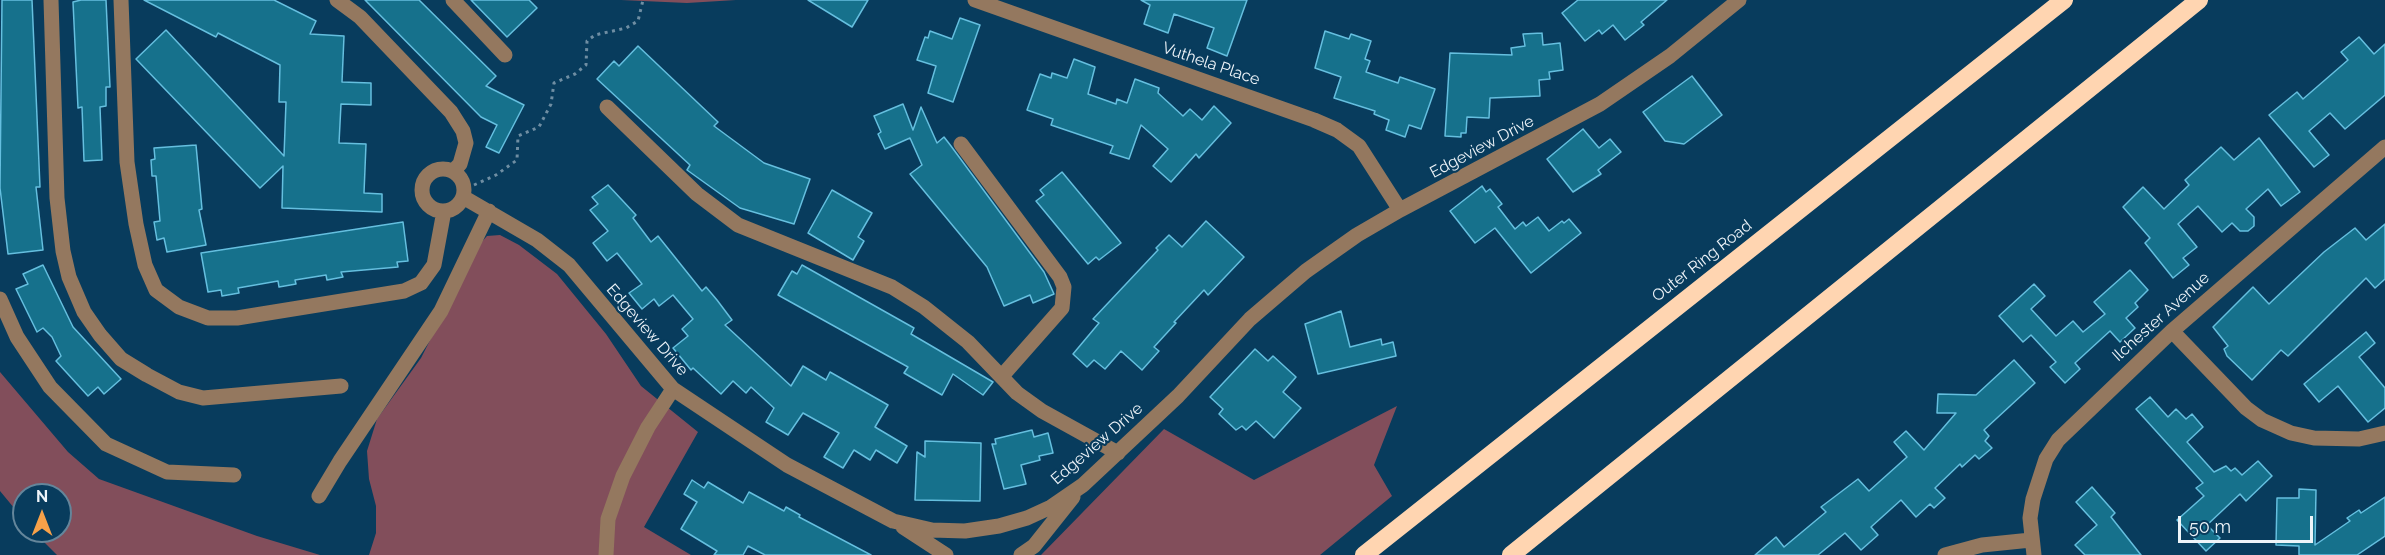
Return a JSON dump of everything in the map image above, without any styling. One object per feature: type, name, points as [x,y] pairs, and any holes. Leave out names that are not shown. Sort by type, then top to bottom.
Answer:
[{"type":"highway","name":"Outer Ring Road","points":[[1364,555],[2064,0]]},
{"type":"highway","points":[[1511,555],[2199,0]]},
{"type":"street","points":[[51,0],[57,186],[63,251],[69,277],[84,312],[100,335],[121,359],[178,392],[202,398],[341,386]]},
{"type":"street","points":[[121,0],[127,162],[136,224],[145,265],[156,290],[179,307],[208,318],[237,318],[404,291],[421,283],[434,265],[444,211]]},
{"type":"street","points":[[337,0],[360,17],[458,121],[466,143],[460,164],[454,170],[435,171],[429,175],[422,187],[428,206],[444,211],[459,206],[464,191],[454,170]]},
{"type":"street","points":[[453,0],[506,55]]},
{"type":"street","name":"Vuthela Place","points":[[975,0],[1337,130],[1359,147],[1400,210]]},
{"type":"street","name":"Edgeview Drive","points":[[464,191],[489,211],[537,240],[569,265],[673,389],[787,465],[893,521],[932,530],[965,531],[999,526],[1027,518],[1051,507],[1083,484],[1178,396],[1250,318],[1306,271],[1357,235],[1400,210],[1600,104],[1670,56],[1739,0]]},
{"type":"street","points":[[607,107],[697,194],[738,225],[892,287],[924,307],[968,342],[1017,393],[1042,411],[1118,453]]},
{"type":"street","points":[[960,144],[1060,277],[1064,287],[1062,308],[1002,376]]},
{"type":"street","name":"Ilchester Avenue","points":[[2032,548],[2030,518],[2037,483],[2046,459],[2058,440],[2172,331],[2385,147]]},
{"type":"street","points":[[319,496],[441,311],[489,211]]},
{"type":"street","points":[[0,299],[17,337],[50,387],[106,444],[167,472],[234,475]]},
{"type":"street","points":[[2172,331],[2246,408],[2262,420],[2290,432],[2313,438],[2360,439],[2385,433]]},
{"type":"street","points":[[606,555],[608,519],[623,477],[648,427],[673,389]]},
{"type":"street","points":[[1021,555],[1034,546],[1083,484]]},
{"type":"street","points":[[893,521],[946,555]]},
{"type":"street","points":[[1946,555],[1982,545],[2032,548]]},
{"type":"path","points":[[464,191],[517,160],[518,136],[530,133],[539,127],[551,104],[554,83],[575,74],[586,64],[587,42],[595,35],[626,28],[638,21],[643,0]]},
{"type":"shaded area","points":[[621,0],[736,0],[687,3]]},
{"type":"shaded area","points":[[500,235],[519,245],[557,274],[606,334],[641,386],[698,432],[644,527],[691,555],[369,555],[376,533],[376,506],[369,479],[367,451],[377,419],[421,358],[478,246],[487,236]]},
{"type":"shaded area","points":[[0,372],[68,452],[99,479],[257,536],[320,555],[57,555],[45,543],[72,543],[72,483],[12,483],[12,506],[0,491]]},
{"type":"shaded area","points":[[1397,406],[1374,465],[1392,496],[1320,555],[1041,555],[1164,429],[1254,480]]},
{"type":"building","points":[[2,0],[32,0],[40,187],[36,187],[43,250],[8,254],[0,188]]},
{"type":"building","points":[[106,0],[110,87],[106,87],[106,106],[100,107],[102,160],[84,161],[82,107],[78,108],[73,2]]},
{"type":"building","points":[[144,0],[274,0],[316,21],[310,34],[344,36],[342,82],[371,83],[371,105],[341,104],[339,143],[366,144],[364,193],[382,194],[382,212],[282,208],[283,166],[260,188],[136,59],[166,30],[284,156],[286,102],[279,102],[280,65],[218,33],[216,37]]},
{"type":"building","points":[[365,0],[419,0],[496,76],[486,86],[524,105],[499,153],[486,147],[497,125],[481,117]]},
{"type":"building","points":[[471,0],[529,0],[537,8],[507,37]]},
{"type":"building","points":[[808,0],[868,0],[852,27]]},
{"type":"building","points":[[1141,0],[1247,0],[1227,56],[1207,48],[1214,28],[1174,14],[1168,33],[1144,24],[1150,5]]},
{"type":"building","points":[[1578,0],[1667,0],[1641,22],[1644,25],[1625,40],[1613,25],[1602,34],[1599,30],[1585,41],[1562,13]]},
{"type":"building","points":[[960,18],[980,25],[953,102],[928,93],[936,66],[917,60],[925,37],[928,38],[930,31],[952,39]]},
{"type":"building","points":[[1325,31],[1349,39],[1351,34],[1371,41],[1365,59],[1370,61],[1366,72],[1398,83],[1400,77],[1435,89],[1421,129],[1409,125],[1405,137],[1386,130],[1389,120],[1374,114],[1375,111],[1334,98],[1341,77],[1315,68]]},
{"type":"building","points":[[1542,33],[1543,45],[1560,43],[1563,70],[1549,72],[1550,79],[1539,80],[1540,96],[1490,98],[1489,118],[1467,117],[1466,133],[1461,133],[1461,137],[1445,136],[1450,53],[1512,55],[1511,48],[1525,46],[1523,34]]},
{"type":"building","points":[[2359,37],[2374,54],[2385,44],[2385,95],[2345,129],[2330,113],[2309,131],[2329,155],[2314,167],[2269,115],[2297,92],[2303,99],[2348,60],[2341,52]]},
{"type":"building","points":[[638,46],[718,122],[714,126],[764,163],[810,179],[794,224],[740,208],[687,170],[690,165],[597,79],[614,61],[619,66]]},
{"type":"building","points":[[1074,59],[1095,67],[1088,94],[1116,104],[1117,99],[1127,103],[1135,79],[1159,88],[1158,93],[1183,116],[1190,109],[1202,120],[1214,106],[1231,123],[1199,158],[1196,154],[1171,182],[1153,166],[1168,149],[1141,125],[1129,159],[1110,153],[1113,146],[1051,125],[1053,119],[1027,110],[1040,74],[1051,78],[1052,73],[1067,78]]},
{"type":"building","points":[[1692,76],[1722,115],[1684,144],[1665,141],[1643,112]]},
{"type":"building","points":[[903,104],[913,130],[921,107],[937,143],[944,137],[951,146],[1044,272],[1054,294],[1033,303],[1030,295],[1004,306],[987,267],[910,174],[922,165],[910,138],[885,149],[878,134],[881,132],[874,116]]},
{"type":"building","points":[[1583,129],[1599,148],[1610,139],[1621,152],[1598,170],[1601,174],[1573,192],[1547,159]]},
{"type":"building","points":[[2259,138],[2300,192],[2281,206],[2268,189],[2246,209],[2254,217],[2254,226],[2248,231],[2240,231],[2232,223],[2222,232],[2198,206],[2178,224],[2197,247],[2183,258],[2189,265],[2173,278],[2145,243],[2150,238],[2123,207],[2143,187],[2164,209],[2189,185],[2185,180],[2221,147],[2234,160]]},
{"type":"building","points":[[196,145],[202,209],[199,210],[206,245],[167,252],[164,238],[157,240],[154,222],[160,221],[156,176],[152,176],[151,160],[155,159],[154,148]]},
{"type":"building","points":[[1062,172],[1121,243],[1099,260],[1096,257],[1088,264],[1036,201],[1044,195],[1040,190]]},
{"type":"building","points":[[608,185],[636,215],[633,218],[651,242],[658,236],[702,291],[706,287],[717,300],[732,320],[725,325],[791,386],[803,366],[826,380],[830,372],[888,405],[875,427],[907,446],[897,463],[876,450],[870,460],[854,450],[843,468],[824,457],[839,433],[803,413],[788,435],[766,422],[774,408],[751,387],[746,393],[733,381],[721,394],[693,368],[691,370],[673,348],[688,336],[682,329],[693,319],[673,295],[659,306],[654,299],[642,309],[629,293],[642,284],[617,253],[607,261],[593,243],[608,231],[590,210],[598,204],[592,197]]},
{"type":"building","points":[[1482,186],[1486,192],[1490,189],[1502,204],[1498,207],[1515,229],[1523,222],[1526,226],[1538,217],[1549,231],[1562,221],[1564,223],[1569,219],[1581,233],[1531,273],[1495,228],[1475,243],[1450,211]]},
{"type":"building","points":[[832,190],[872,213],[858,237],[864,241],[853,260],[808,233]]},
{"type":"building","points":[[1206,221],[1244,257],[1208,295],[1204,290],[1174,322],[1176,323],[1154,347],[1159,351],[1142,370],[1121,351],[1105,369],[1094,360],[1087,367],[1073,354],[1099,323],[1093,319],[1158,250],[1156,248],[1169,235],[1182,247]]},
{"type":"building","points":[[403,222],[408,261],[397,262],[398,267],[341,272],[343,277],[327,280],[326,275],[295,280],[296,284],[279,287],[278,281],[238,288],[239,293],[222,296],[221,290],[208,292],[201,253]]},
{"type":"building","points":[[2385,224],[2385,279],[2375,288],[2366,278],[2288,356],[2281,350],[2252,380],[2227,356],[2224,349],[2228,346],[2213,327],[2253,287],[2269,304],[2324,252],[2355,228],[2366,240]]},
{"type":"building","points":[[43,265],[73,327],[121,379],[104,394],[98,387],[88,396],[56,361],[61,356],[52,337],[43,328],[37,332],[16,289],[28,284],[23,274]]},
{"type":"building","points":[[802,265],[914,328],[911,334],[993,382],[983,395],[953,374],[942,395],[904,373],[908,367],[778,295],[792,271],[797,274]]},
{"type":"building","points":[[2130,270],[2148,290],[2135,303],[2138,307],[2126,318],[2135,328],[2120,342],[2110,331],[2075,363],[2080,369],[2065,383],[2050,367],[2056,362],[2031,335],[2023,342],[1999,316],[2034,284],[2045,296],[2031,309],[2056,336],[2073,321],[2083,332],[2105,314],[2094,302]]},
{"type":"building","points":[[1341,311],[1350,347],[1381,339],[1382,345],[1393,342],[1396,356],[1318,374],[1305,324]]},
{"type":"building","points":[[2366,332],[2375,343],[2359,357],[2385,388],[2385,408],[2368,422],[2338,386],[2319,402],[2304,384]]},
{"type":"building","points":[[1255,349],[1268,361],[1273,356],[1296,377],[1283,392],[1301,408],[1274,438],[1256,421],[1246,430],[1242,426],[1236,430],[1219,414],[1223,409],[1210,397]]},
{"type":"building","points":[[2014,360],[2035,383],[1984,430],[1989,436],[1985,441],[1992,448],[1979,459],[1975,455],[1962,467],[1960,464],[1935,488],[1945,498],[1934,508],[1930,504],[1916,517],[1901,500],[1871,527],[1878,535],[1861,550],[1845,533],[1818,555],[1755,555],[1776,537],[1784,547],[1826,512],[1821,507],[1858,479],[1869,491],[1907,457],[1894,442],[1906,431],[1924,450],[1956,413],[1937,413],[1938,394],[1976,395]]},
{"type":"building","points":[[2150,397],[2168,417],[2176,409],[2186,419],[2192,414],[2203,427],[2187,442],[2214,472],[2226,466],[2231,471],[2235,468],[2242,475],[2258,461],[2272,476],[2246,501],[2240,494],[2207,525],[2220,538],[2206,551],[2177,520],[2204,496],[2196,488],[2203,483],[2136,409]]},
{"type":"building","points":[[1032,430],[1034,437],[1048,433],[1053,453],[1039,456],[1040,460],[1021,465],[1026,484],[1004,489],[992,444],[996,444],[995,439]]},
{"type":"building","points":[[925,441],[981,443],[980,501],[915,500],[917,452],[925,457]]},
{"type":"building","points":[[692,480],[704,488],[708,482],[743,503],[749,492],[784,511],[786,507],[800,515],[799,517],[871,555],[765,555],[748,546],[743,555],[714,555],[717,551],[681,529],[697,502],[684,494]]},
{"type":"building","points":[[2092,487],[2115,513],[2111,517],[2141,555],[2085,555],[2075,545],[2097,525],[2076,502]]},
{"type":"building","points":[[2299,489],[2316,490],[2315,545],[2350,521],[2347,518],[2359,510],[2361,513],[2385,497],[2385,536],[2357,555],[2299,555],[2299,546],[2276,545],[2277,498],[2299,498]]}]
